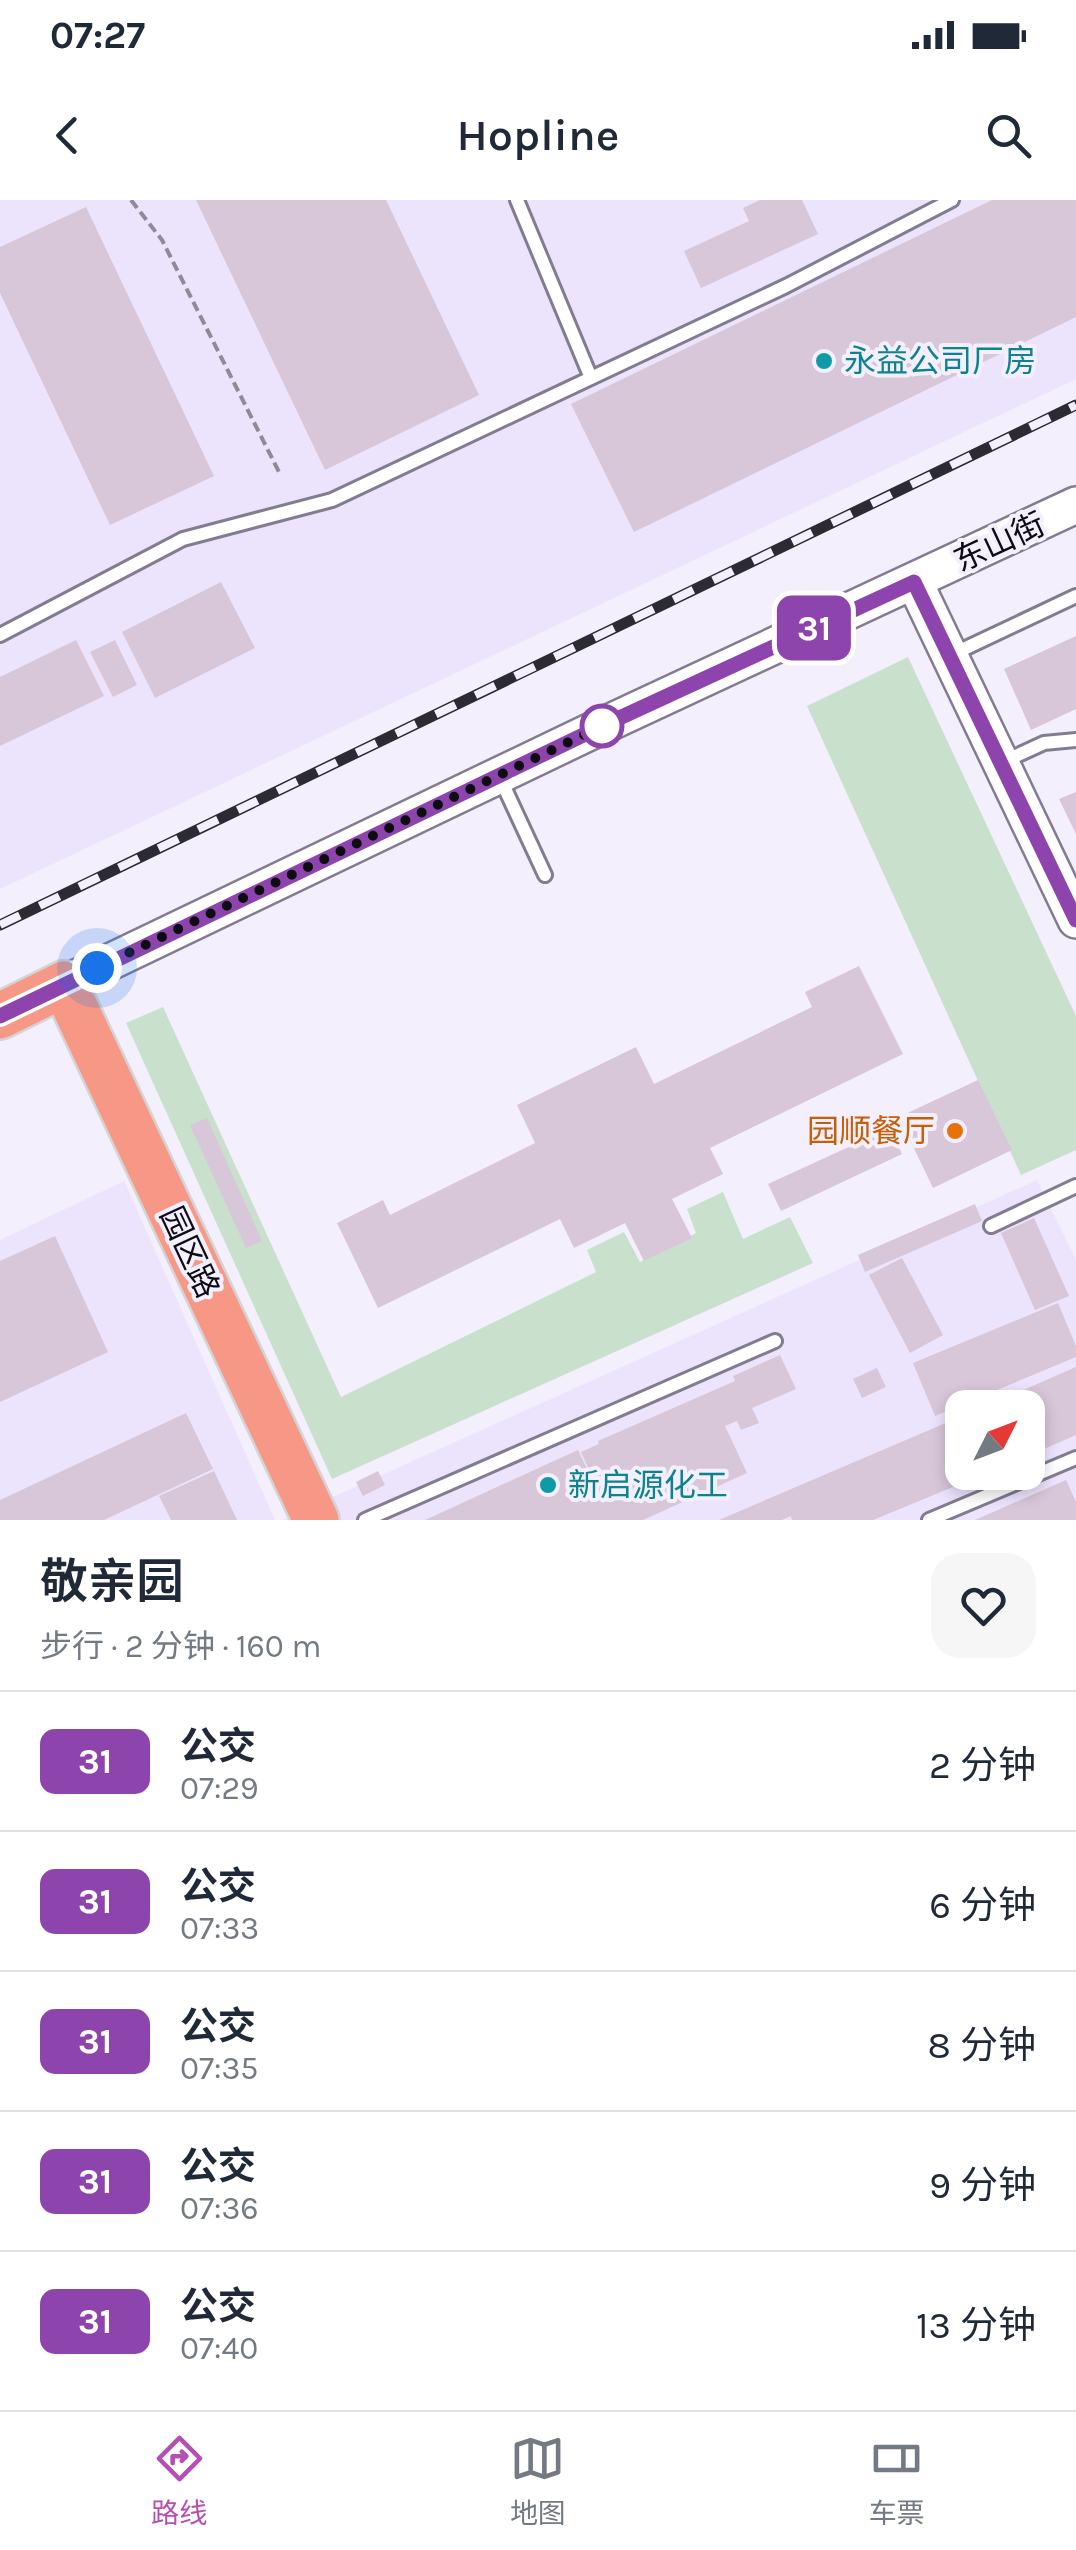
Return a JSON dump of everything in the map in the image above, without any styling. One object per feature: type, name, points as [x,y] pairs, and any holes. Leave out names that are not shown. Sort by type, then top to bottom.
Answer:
[{"type":"highway","name":"东山街","points":[[0,1016],[64,984]]},
{"type":"highway","name":"园区路","points":[[64,984],[316,1520]]},
{"type":"main road","name":"东山街","points":[[64,984],[1076,505]]},
{"type":"main road","points":[[914,582],[1071,898]]},
{"type":"lane","points":[[517,200],[591,378]]},
{"type":"lane","points":[[0,635],[183,539],[332,500],[786,286],[952,200]]},
{"type":"lane","points":[[949,656],[1076,596]]},
{"type":"lane","points":[[1001,763],[1044,743],[1076,740]]},
{"type":"lane","points":[[499,776],[544,875]]},
{"type":"lane","points":[[990,1226],[1076,1186]]},
{"type":"lane","points":[[365,1520],[775,1341]]},
{"type":"lane","points":[[929,1520],[1076,1458]]},
{"type":"path","points":[[131,200],[162,240],[279,472]]},
{"type":"shaded area","points":[[0,200],[1076,200],[1076,379],[0,889]]},
{"type":"shaded area","points":[[1037,1180],[1076,1260],[1076,1520],[282,1520]]},
{"type":"shaded area","points":[[124,1181],[275,1520],[0,1520],[0,1240]]},
{"type":"green space","points":[[908,657],[1076,1016],[1076,1150],[1021,1175],[807,706]]},
{"type":"green space","points":[[163,1007],[341,1397],[596,1272],[587,1250],[624,1232],[640,1262],[696,1233],[687,1209],[723,1192],[743,1239],[790,1217],[813,1263],[332,1479],[126,1023]]},
{"type":"building","points":[[196,200],[386,200],[479,395],[325,470]]},
{"type":"building","points":[[760,200],[802,200],[818,234],[701,288],[684,251],[749,221],[743,208]]},
{"type":"building","name":"永益公司厂房","points":[[992,200],[1076,200],[1076,317],[634,532],[571,404]]},
{"type":"building","points":[[86,207],[214,476],[110,525],[0,293],[0,247]]},
{"type":"building","points":[[221,582],[255,648],[155,698],[122,632]]},
{"type":"building","points":[[1076,636],[1076,709],[1031,730],[1004,669]]},
{"type":"building","points":[[76,640],[104,696],[0,746],[0,677]]},
{"type":"building","points":[[115,640],[137,685],[113,697],[90,652]]},
{"type":"building","points":[[1076,792],[1076,834],[1059,799]]},
{"type":"building","points":[[859,966],[903,1054],[710,1148],[723,1174],[672,1199],[692,1238],[644,1261],[625,1223],[574,1248],[560,1219],[378,1308],[337,1223],[383,1200],[390,1215],[535,1143],[517,1105],[636,1047],[654,1084],[812,1007],[805,992]]},
{"type":"building","points":[[978,1080],[1012,1150],[933,1188],[899,1117]]},
{"type":"building","points":[[207,1118],[262,1241],[246,1248],[190,1125]]},
{"type":"building","points":[[890,1128],[902,1154],[781,1211],[768,1184]]},
{"type":"building","points":[[975,1204],[982,1221],[865,1272],[858,1255]]},
{"type":"building","points":[[1034,1218],[1069,1296],[1035,1310],[1001,1233]]},
{"type":"building","points":[[55,1236],[108,1352],[0,1402],[0,1261]]},
{"type":"building","points":[[902,1258],[943,1335],[910,1353],[869,1275]]},
{"type":"building","points":[[1058,1303],[1076,1346],[1076,1357],[997,1390],[945,1390],[945,1412],[935,1416],[913,1363]]},
{"type":"building","points":[[780,1355],[796,1389],[752,1408],[759,1423],[741,1430],[737,1421],[725,1426],[747,1473],[643,1520],[425,1520],[578,1450],[604,1504],[581,1452],[735,1381],[733,1376]]},
{"type":"building","points":[[1076,1367],[1076,1435],[1045,1449],[1045,1390],[1023,1390]]},
{"type":"building","points":[[877,1368],[886,1387],[862,1398],[853,1379]]},
{"type":"building","points":[[186,1413],[213,1469],[104,1520],[0,1520],[0,1500]]},
{"type":"building","points":[[945,1423],[946,1490],[873,1520],[792,1520],[791,1516],[782,1520],[719,1520]]},
{"type":"building","points":[[214,1471],[237,1520],[171,1520],[159,1496]]},
{"type":"building","points":[[378,1471],[385,1485],[363,1496],[356,1482]]},
{"type":"building","points":[[1066,1480],[1076,1502],[1076,1520],[975,1520],[1045,1490]]},
{"type":"railway","points":[[0,925],[1076,405]]},
{"type":"bus line","name":"31","points":[[0,1016],[602,726],[914,582],[1076,920]]},
{"type":"place","name":"永益公司厂房","points":[[824,361]]},
{"type":"place","name":"园顺餐厅","points":[[955,1131]]},
{"type":"place","name":"新启源化工","points":[[548,1485]]},
{"type":"route","points":[[97,968],[602,726]]}]
